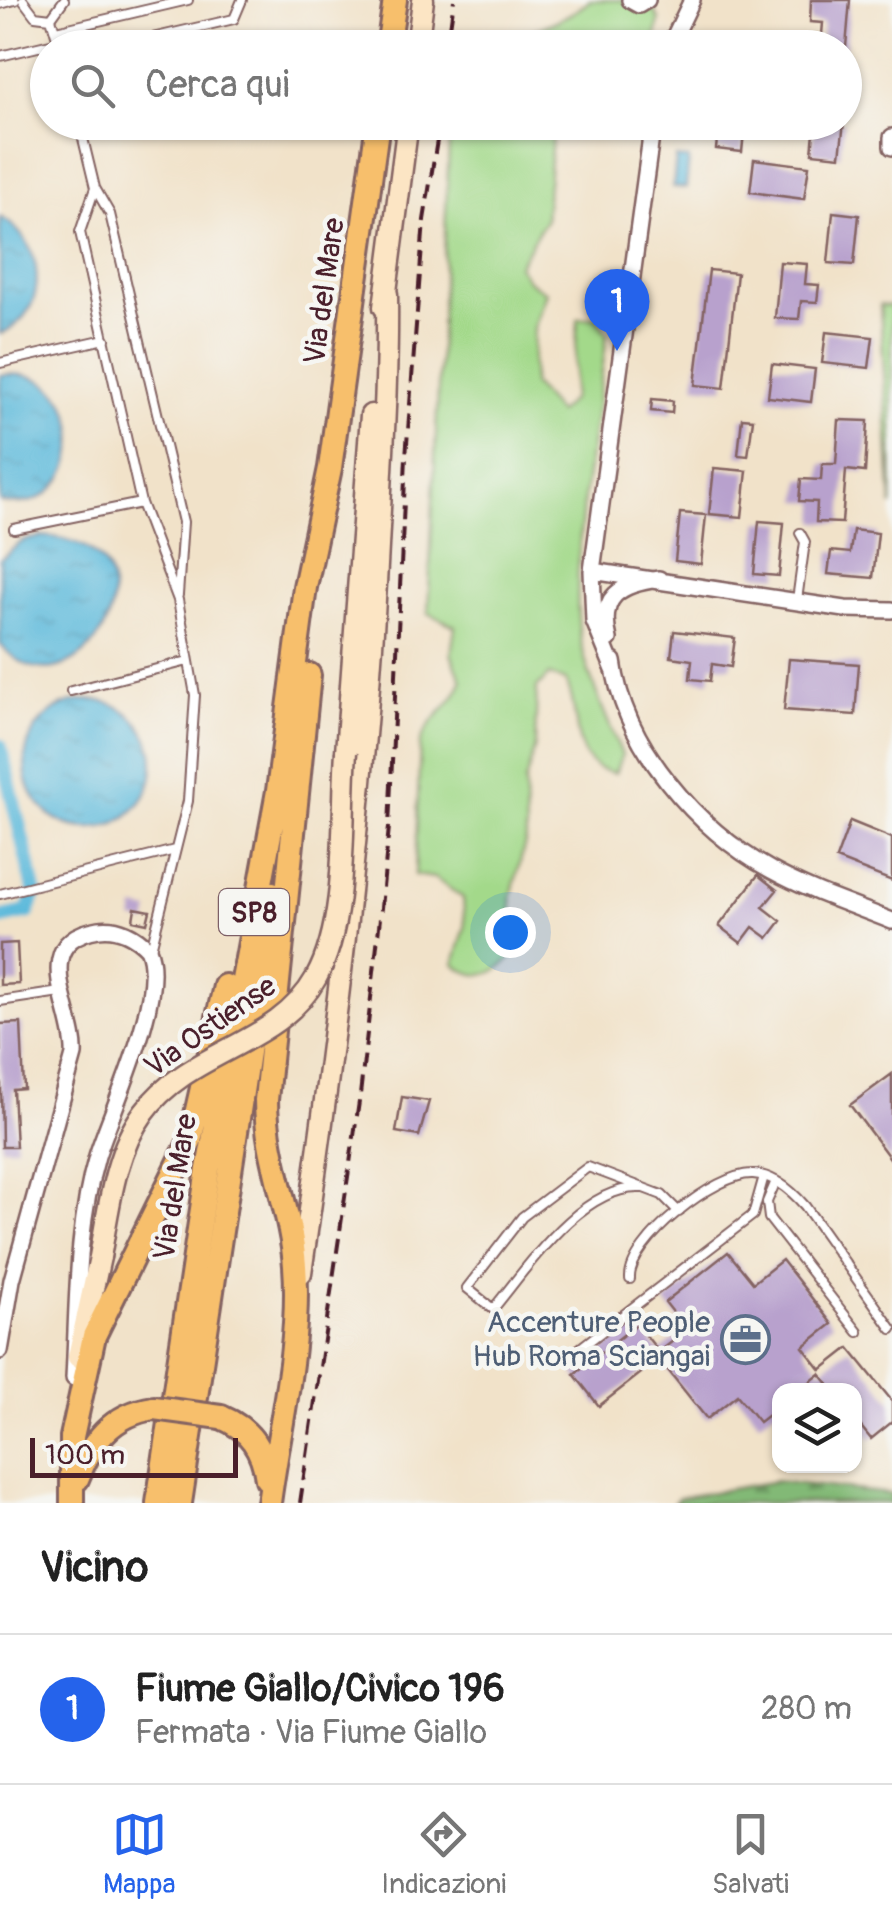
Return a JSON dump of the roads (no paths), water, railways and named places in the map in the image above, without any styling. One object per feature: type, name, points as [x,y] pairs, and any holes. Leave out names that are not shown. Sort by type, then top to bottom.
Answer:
[{"type":"main road","points":[[391,30],[395,0]]},
{"type":"main road","points":[[419,30],[423,0]]},
{"type":"main road","name":"Via del Mare","points":[[158,1503],[208,1169],[278,791],[305,587],[330,468],[376,140]]},
{"type":"main road","name":"Via Ostiense","points":[[72,1498],[74,1378],[90,1260],[120,1159],[145,1110],[184,1074],[287,1014],[321,967],[335,911],[372,389],[406,140]]},
{"type":"main road","name":"Via Ostiense","points":[[269,1503],[342,994],[372,654],[387,294]]},
{"type":"main road","name":"Via del Mare","points":[[180,1503],[231,1153],[308,675],[326,547],[330,468]]},
{"type":"main road","points":[[295,1312],[294,1251],[268,1134],[266,1100],[308,675]]},
{"type":"main road","points":[[72,1437],[101,1316],[167,1193],[197,1120],[290,700]]},
{"type":"main road","points":[[72,1498],[86,1458],[104,1431],[131,1412],[154,1408],[221,1417],[239,1426],[256,1444],[264,1462],[269,1503]]},
{"type":"street","points":[[630,0],[639,5],[648,0]]},
{"type":"street","points":[[678,30],[692,0]]},
{"type":"street","points":[[892,138],[892,147]]},
{"type":"street","points":[[651,140],[592,571],[594,621],[629,712],[654,758],[708,823],[771,870],[892,921]]},
{"type":"street","points":[[592,571],[892,610]]},
{"type":"street","points":[[614,670],[605,621],[606,602],[627,584],[659,579]]},
{"type":"street","points":[[0,1351],[6,1281],[74,1055],[72,1024],[60,992],[58,963],[70,944],[83,934],[106,928],[140,940],[150,954],[147,1002],[131,1068],[97,1156],[90,1260]]},
{"type":"lane","points":[[0,4],[15,0]]},
{"type":"lane","points":[[24,0],[35,16],[52,18]]},
{"type":"lane","points":[[52,18],[64,0]]},
{"type":"lane","points":[[60,30],[188,0]]},
{"type":"lane","points":[[187,30],[234,19],[242,0]]},
{"type":"lane","points":[[52,18],[56,30]]},
{"type":"lane","points":[[0,56],[30,50]]},
{"type":"lane","points":[[83,140],[95,188],[110,214],[183,522],[178,600]]},
{"type":"lane","points":[[95,188],[80,232],[141,502],[178,600],[195,696],[194,766],[150,954]]},
{"type":"lane","points":[[0,363],[105,340]]},
{"type":"lane","points":[[14,529],[141,502]]},
{"type":"lane","points":[[797,600],[804,542],[800,533]]},
{"type":"lane","points":[[71,691],[188,661]]},
{"type":"lane","points":[[0,894],[176,850]]},
{"type":"lane","points":[[0,1001],[60,992]]},
{"type":"lane","points":[[640,1188],[611,1192],[561,1230],[532,1259],[494,1309],[467,1288],[522,1216],[588,1167],[662,1195],[679,1212]]},
{"type":"lane","points":[[630,1278],[633,1257],[679,1212],[735,1175],[764,1176],[805,1206],[892,1329]]},
{"type":"lane","points":[[566,1359],[753,1215],[764,1176]]},
{"type":"lane","points":[[776,1182],[766,1202],[769,1218],[858,1332]]},
{"type":"water","points":[[676,158],[689,159],[686,188],[673,187]]},
{"type":"water","points":[[0,217],[27,242],[37,277],[28,310],[17,324],[0,334]]},
{"type":"water","points":[[0,375],[33,378],[56,392],[69,415],[73,441],[68,467],[54,488],[31,501],[0,502]]},
{"type":"water","points":[[43,536],[86,547],[108,570],[112,599],[104,628],[85,652],[59,667],[29,666],[0,644],[0,559],[23,541]]},
{"type":"water","points":[[89,700],[114,704],[135,718],[149,739],[153,764],[149,789],[135,810],[114,824],[89,828],[64,824],[43,810],[29,789],[25,764],[29,739],[43,718],[64,704]]},
{"type":"waterway","points":[[0,746],[35,892],[28,912],[0,918]]},
{"type":"railway","points":[[450,30],[454,0]]},
{"type":"railway","points":[[300,1503],[360,1095],[380,918],[389,827],[406,457],[424,220],[437,140]]},
{"type":"place","name":"Fiume Giallo/Civico 196","points":[[617,351]]},
{"type":"place","name":"Accenture People Hub Roma Sciangai","points":[[745,1339]]}]
